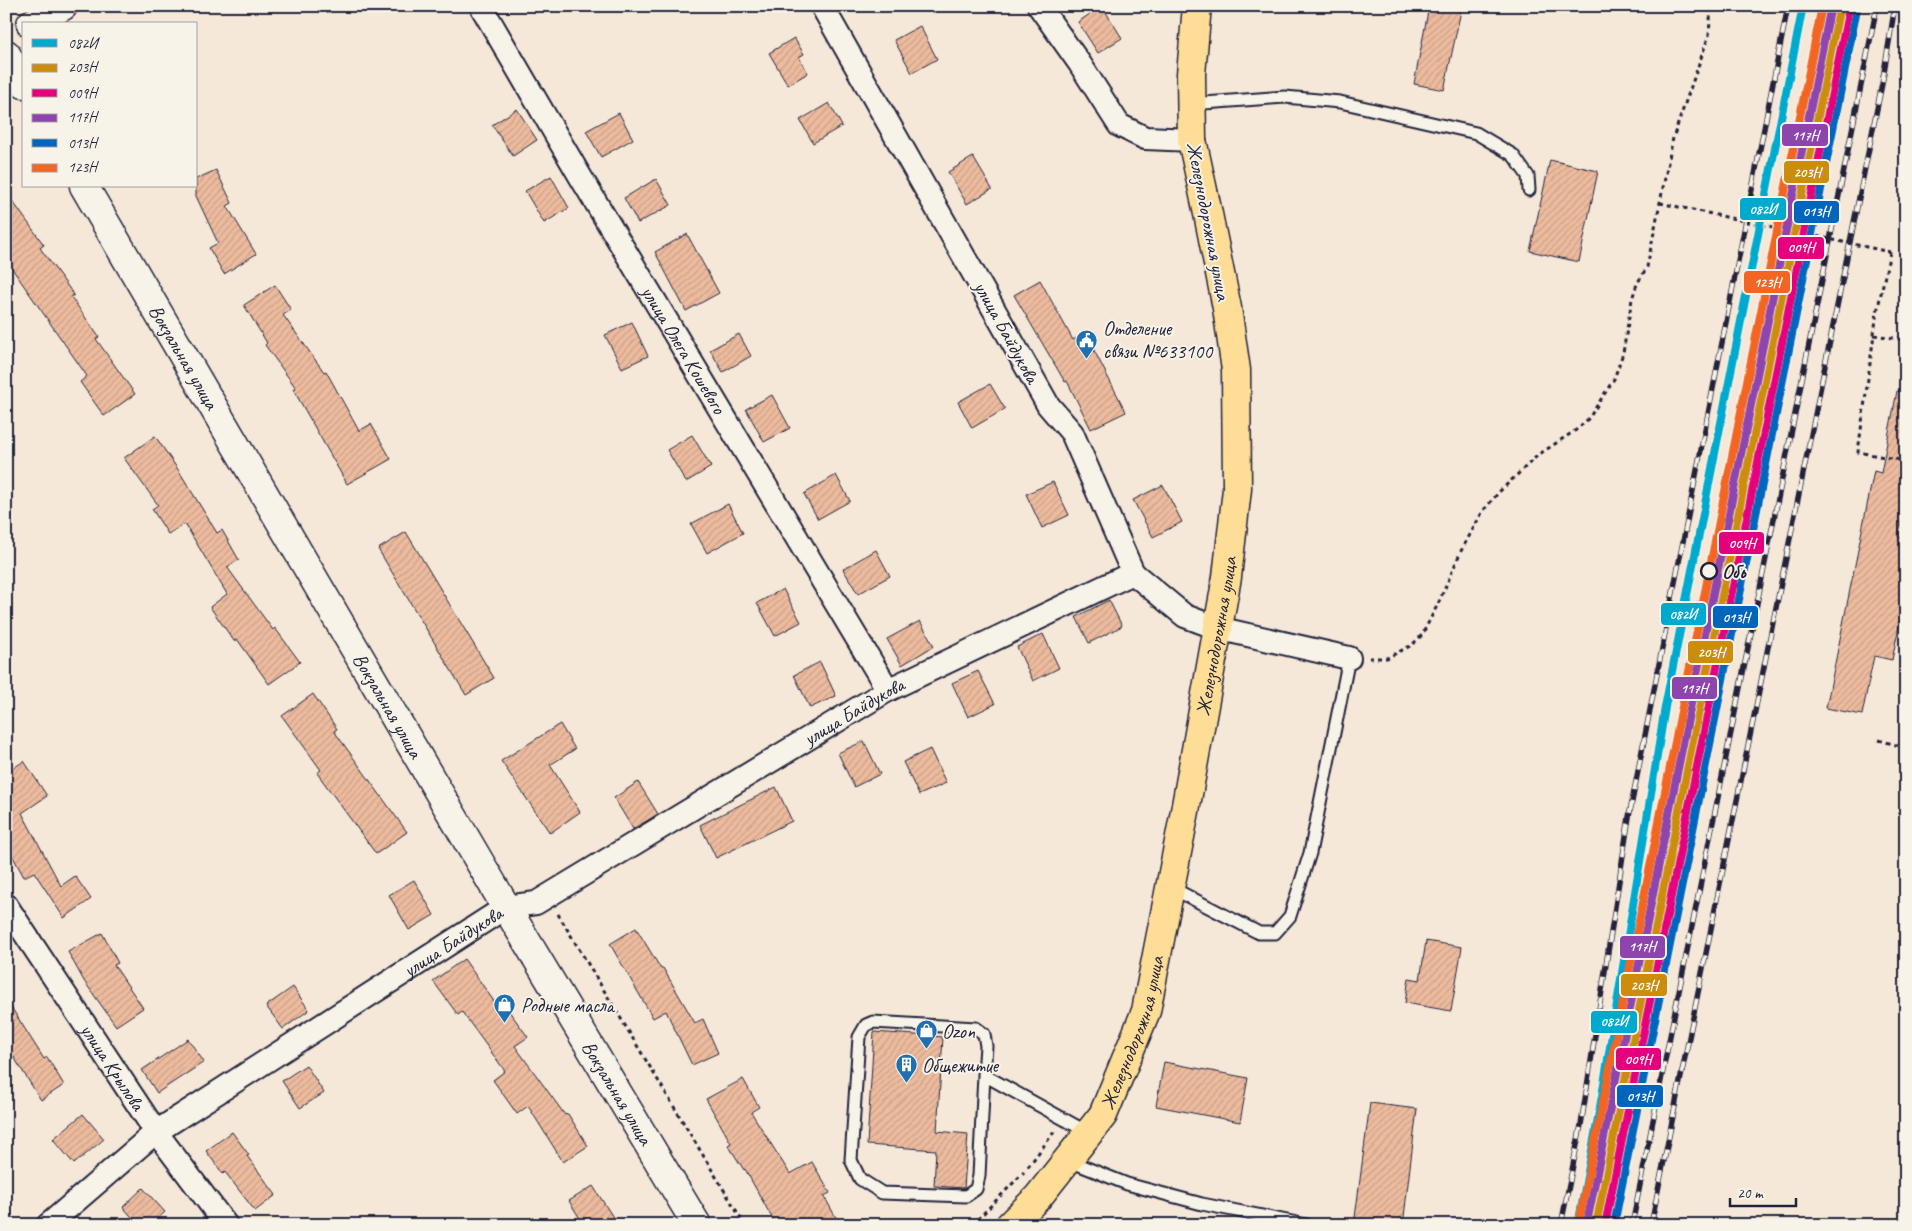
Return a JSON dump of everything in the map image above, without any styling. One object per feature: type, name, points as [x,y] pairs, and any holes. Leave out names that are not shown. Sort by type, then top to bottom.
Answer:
[{"type":"main road","name":"Железнодорожная улица","points":[[1010,1225],[1038,1198],[1103,1115],[1146,1011],[1227,577],[1238,489],[1236,370],[1225,299],[1192,140],[1191,74],[1197,6]]},
{"type":"street","points":[[35,22],[63,6]]},
{"type":"street","name":"улица Олега Кошевого","points":[[481,6],[580,176],[888,690]]},
{"type":"street","name":"улица Байдукова","points":[[48,1225],[156,1132],[506,907],[536,903],[888,690],[1133,574],[1072,433],[1048,405],[822,6]]},
{"type":"street","points":[[1039,6],[1080,64],[1119,126],[1145,138],[1192,140]]},
{"type":"street","points":[[6,38],[22,29]]},
{"type":"street","points":[[6,54],[22,81]]},
{"type":"street","name":"Вокзальная улица","points":[[85,188],[506,907],[697,1225]]},
{"type":"street","points":[[1133,574],[1185,616],[1217,628],[1349,658]]},
{"type":"street","name":"улица Крылова","points":[[6,905],[156,1132],[226,1225]]},
{"type":"lane","points":[[1191,104],[1285,97],[1331,102],[1476,133],[1513,154],[1528,176],[1529,190]]},
{"type":"lane","points":[[1170,887],[1259,933],[1274,933],[1290,916],[1310,853],[1349,658]]},
{"type":"lane","points":[[873,1022],[976,1028],[984,1034],[986,1046],[984,1074],[979,1176],[976,1189],[966,1196],[882,1193],[860,1179],[851,1160],[859,1037],[866,1025],[873,1022]]},
{"type":"lane","points":[[984,1074],[1088,1133]]},
{"type":"lane","points":[[1067,1160],[1127,1184],[1202,1204],[1307,1225]]},
{"type":"path","points":[[1349,658],[1387,658],[1412,645],[1422,635],[1461,551],[1483,511],[1499,492],[1538,455],[1576,430],[1589,418],[1614,379],[1623,353],[1632,299],[1637,284],[1647,267],[1673,138],[1709,35],[1710,6]]},
{"type":"path","points":[[1660,203],[1890,252],[1877,312],[1858,452],[1906,461]]},
{"type":"path","points":[[1764,297],[1779,227]]},
{"type":"path","points":[[1874,335],[1906,340]]},
{"type":"path","points":[[1879,740],[1906,748]]},
{"type":"path","points":[[547,896],[745,1225]]},
{"type":"path","points":[[972,1225],[1024,1172],[1063,1118]]},
{"type":"building","points":[[1102,6],[1122,38],[1098,53],[1078,22]]},
{"type":"building","points":[[1429,6],[1462,6],[1444,90],[1414,84]]},
{"type":"building","points":[[920,26],[937,59],[912,73],[894,40]]},
{"type":"building","points":[[794,38],[804,54],[799,57],[808,73],[788,85],[769,53]]},
{"type":"building","points":[[829,103],[842,126],[813,143],[800,120]]},
{"type":"building","points":[[517,109],[537,140],[513,156],[492,125]]},
{"type":"building","points":[[619,113],[633,139],[601,157],[586,131]]},
{"type":"building","points":[[973,157],[992,189],[967,204],[948,172]]},
{"type":"building","points":[[1550,160],[1598,171],[1579,262],[1530,251]]},
{"type":"building","points":[[216,170],[232,203],[227,206],[256,254],[224,274],[209,248],[218,243],[196,196],[198,178]]},
{"type":"building","points":[[551,176],[569,208],[544,223],[525,191]]},
{"type":"building","points":[[656,179],[671,205],[638,223],[624,198]]},
{"type":"building","points":[[6,192],[44,245],[40,248],[74,295],[71,297],[99,337],[96,339],[135,394],[104,416],[80,382],[87,376],[6,260]]},
{"type":"building","points":[[687,234],[719,293],[686,311],[655,252]]},
{"type":"building","points":[[1040,280],[1073,340],[1085,333],[1126,412],[1091,429],[1067,381],[1065,382],[1014,295]]},
{"type":"building","points":[[275,285],[291,310],[283,315],[324,372],[326,371],[359,431],[371,424],[391,459],[347,484],[293,389],[296,388],[265,345],[267,343],[244,305]]},
{"type":"building","points":[[632,322],[648,356],[622,368],[605,335]]},
{"type":"building","points":[[739,334],[751,356],[723,372],[710,350]]},
{"type":"building","points":[[990,384],[1005,409],[972,428],[958,402]]},
{"type":"building","points":[[1897,391],[1906,392],[1906,500],[1898,537],[1906,539],[1906,592],[1892,660],[1874,656],[1862,715],[1826,708],[1874,471],[1881,473]]},
{"type":"building","points":[[772,395],[790,428],[764,442],[746,409]]},
{"type":"building","points":[[692,435],[711,467],[686,482],[667,450]]},
{"type":"building","points":[[155,436],[217,533],[222,530],[239,560],[227,567],[273,630],[275,628],[300,662],[269,684],[237,639],[234,641],[210,607],[227,594],[185,524],[168,534],[152,509],[158,505],[124,458]]},
{"type":"building","points":[[836,475],[850,501],[818,519],[804,494]]},
{"type":"building","points":[[1053,482],[1069,515],[1042,528],[1026,494]]},
{"type":"building","points":[[1163,485],[1182,522],[1153,537],[1133,500]]},
{"type":"building","points":[[728,504],[743,533],[707,553],[691,524]]},
{"type":"building","points":[[406,532],[494,678],[466,695],[378,549]]},
{"type":"building","points":[[876,550],[890,576],[858,594],[843,569]]},
{"type":"building","points":[[783,589],[801,622],[775,636],[757,603]]},
{"type":"building","points":[[1109,600],[1122,626],[1089,643],[1076,617]]},
{"type":"building","points":[[920,621],[934,646],[902,665],[887,639]]},
{"type":"building","points":[[1043,634],[1059,668],[1033,681],[1017,647]]},
{"type":"building","points":[[820,662],[836,696],[810,708],[794,675]]},
{"type":"building","points":[[978,671],[995,704],[968,717],[952,683]]},
{"type":"building","points":[[313,694],[337,729],[334,731],[407,832],[376,854],[317,773],[321,770],[282,716]]},
{"type":"building","points":[[560,724],[575,749],[550,765],[580,812],[550,833],[501,761]]},
{"type":"building","points":[[864,741],[880,774],[854,787],[838,753]]},
{"type":"building","points":[[930,749],[946,783],[919,795],[903,762]]},
{"type":"building","points":[[24,761],[47,796],[22,813],[61,886],[75,876],[91,899],[64,918],[34,872],[24,877],[6,844],[6,773]]},
{"type":"building","points":[[638,782],[658,814],[633,829],[614,798]]},
{"type":"building","points":[[776,787],[792,821],[716,858],[700,825]]},
{"type":"building","points":[[414,880],[434,915],[409,930],[389,895]]},
{"type":"building","points":[[636,928],[661,969],[663,968],[695,1023],[703,1019],[718,1053],[692,1065],[666,1011],[653,1018],[610,944]]},
{"type":"building","points":[[102,933],[118,963],[114,965],[143,1008],[116,1026],[84,981],[68,952]]},
{"type":"building","points":[[1426,941],[1462,947],[1451,1011],[1405,1003],[1409,978],[1420,980]]},
{"type":"building","points":[[464,959],[498,1007],[503,1003],[528,1037],[515,1046],[565,1115],[568,1114],[588,1146],[563,1162],[528,1106],[517,1114],[493,1080],[505,1071],[462,1012],[458,1015],[433,981]]},
{"type":"building","points":[[293,987],[309,1010],[283,1029],[266,1006]]},
{"type":"building","points":[[6,999],[44,1059],[47,1057],[64,1085],[41,1100],[6,1045]]},
{"type":"building","name":"Общежитие","points":[[874,1032],[943,1037],[937,1131],[968,1134],[964,1188],[934,1186],[936,1150],[867,1145]]},
{"type":"building","points":[[188,1039],[204,1062],[157,1093],[142,1070]]},
{"type":"building","points":[[1164,1062],[1248,1078],[1240,1122],[1156,1106]]},
{"type":"building","points":[[306,1065],[324,1093],[300,1108],[282,1081]]},
{"type":"building","points":[[743,1079],[759,1107],[751,1112],[790,1174],[812,1162],[830,1193],[824,1196],[840,1225],[776,1225],[745,1169],[728,1145],[731,1143],[706,1099]]},
{"type":"building","points":[[1370,1103],[1417,1109],[1403,1225],[1354,1225]]},
{"type":"building","points":[[83,1114],[104,1139],[74,1164],[53,1139]]},
{"type":"building","points":[[232,1132],[276,1195],[255,1211],[206,1151]]},
{"type":"building","points":[[593,1186],[618,1225],[584,1225],[569,1201]]},
{"type":"building","points":[[143,1188],[165,1212],[151,1225],[139,1225],[123,1207]]},
{"type":"railway","points":[[1561,1225],[1581,1125],[1629,817],[1788,6]]},
{"type":"railway","points":[[1632,1225],[1877,6]]},
{"type":"railway","points":[[1651,1225],[1882,84],[1895,6]]},
{"type":"transit line","name":"082И","points":[[1578,1225],[1602,1096],[1665,707],[1803,6]]},
{"type":"transit line","name":"123Н","points":[[1579,1222],[1822,6]]},
{"type":"transit line","name":"117Н","points":[[1587,1223],[1831,6]]},
{"type":"transit line","name":"203Н","points":[[1596,1225],[1840,6]]},
{"type":"transit line","name":"009Н","points":[[1605,1225],[1849,8]]},
{"type":"transit line","name":"013Н","points":[[1614,1225],[1857,9]]},
{"type":"place","name":"Отделение связи №633100","points":[[1087,359]]},
{"type":"place","name":"Обь","points":[[1709,571]]},
{"type":"place","name":"Родные масла","points":[[505,1024]]},
{"type":"place","name":"Ozon","points":[[926,1050]]},
{"type":"place","name":"Общежитие","points":[[906,1084]]}]
